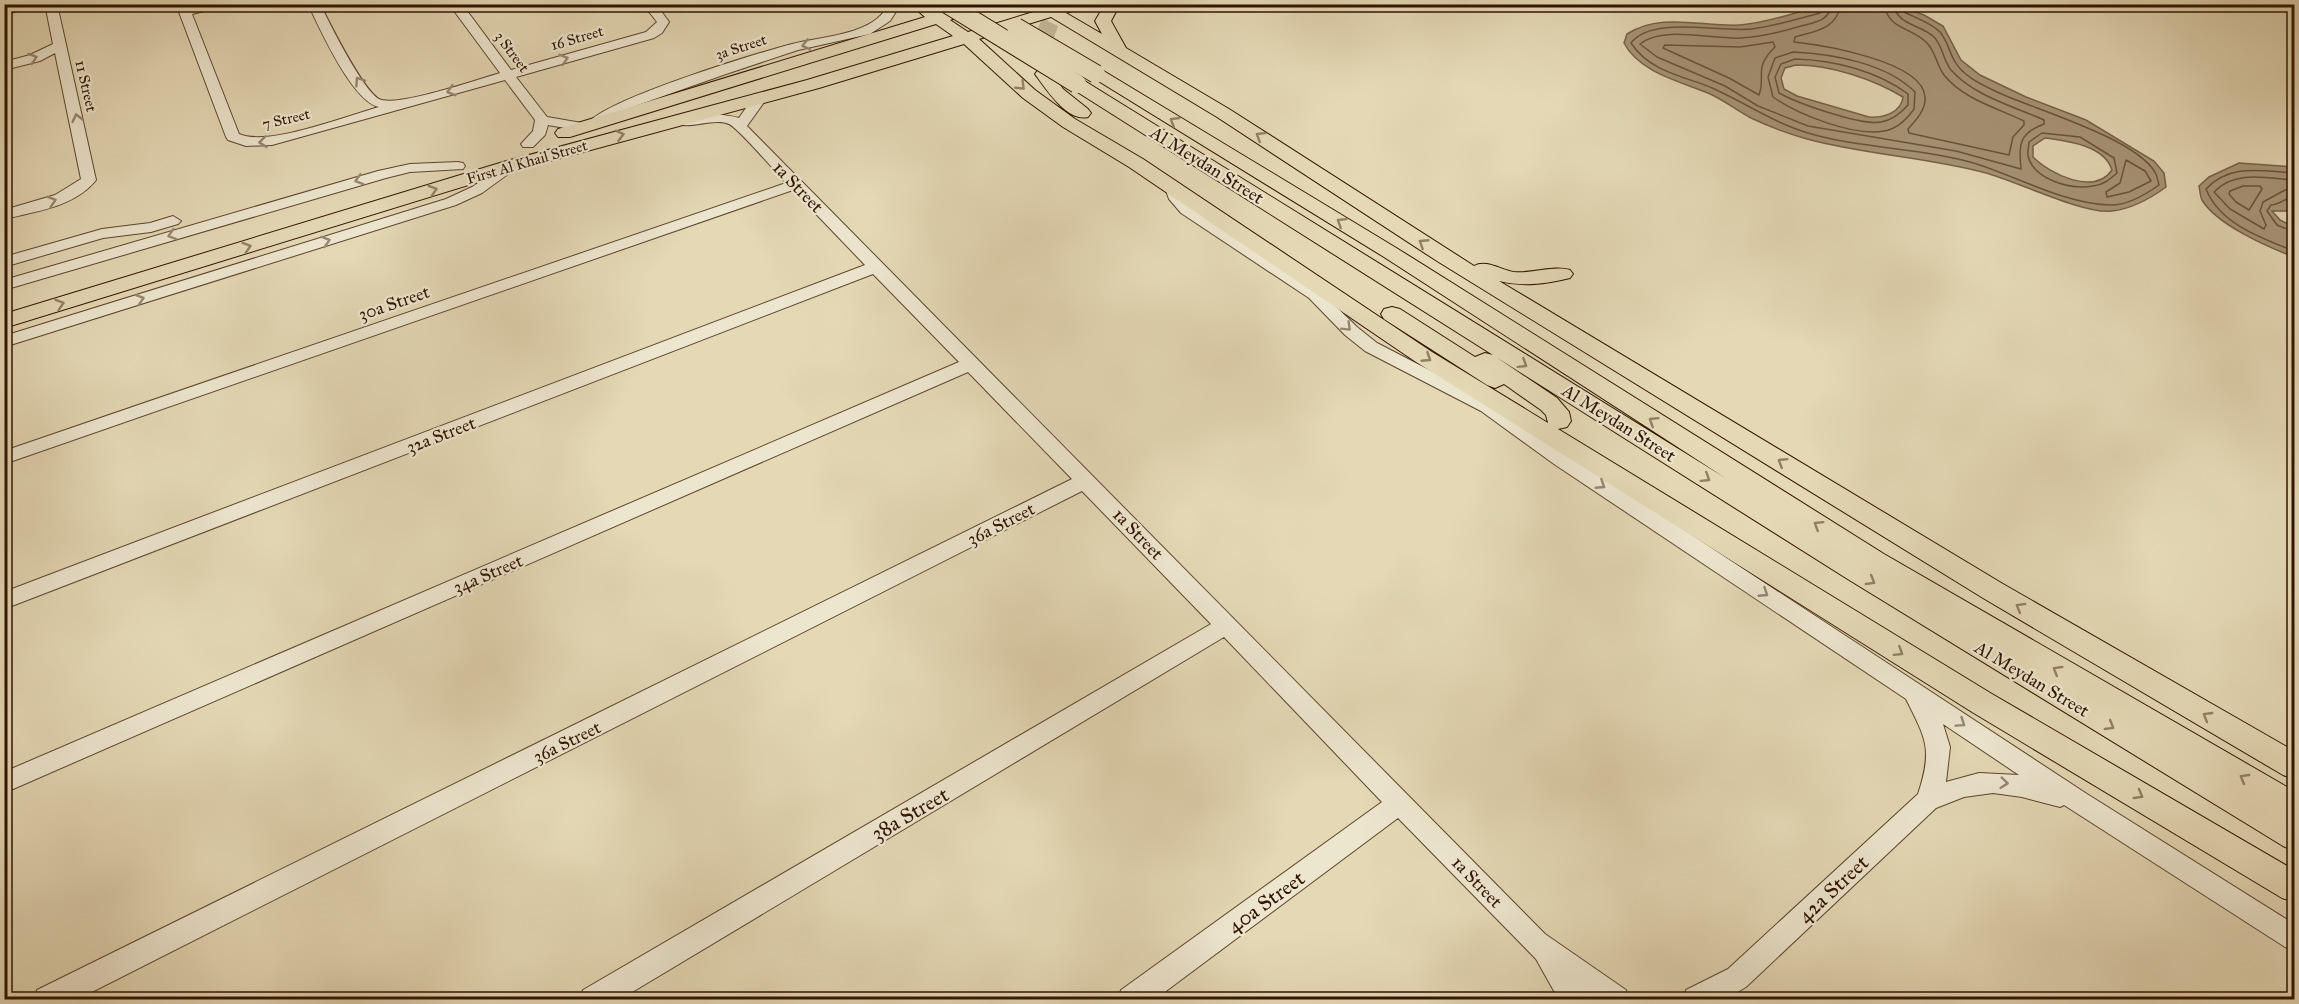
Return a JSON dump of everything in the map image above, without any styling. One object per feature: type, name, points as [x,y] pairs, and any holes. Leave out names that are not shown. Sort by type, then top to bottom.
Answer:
[{"type":"main road","points":[[831,40],[873,39],[900,20],[903,14],[903,4]]},
{"type":"main road","points":[[917,4],[945,10],[1042,12],[1087,32],[1232,119],[1444,257],[1993,591],[2295,766]]},
{"type":"main road","points":[[661,124],[671,115],[692,106],[963,45],[1042,12],[1078,4]]},
{"type":"main road","points":[[1113,4],[1103,21],[1120,52]]},
{"type":"main road","points":[[945,10],[994,11]]},
{"type":"main road","points":[[945,10],[963,45],[1000,66],[1029,94],[1069,123],[1136,163],[1424,357],[1982,703],[2295,887]]},
{"type":"main road","name":"First Al Khail Street","points":[[4,304],[873,39],[945,10]]},
{"type":"main road","name":"Al Meydan Street","points":[[945,10],[1077,84],[1855,572],[2295,836]]},
{"type":"main road","points":[[963,45],[994,11]]},
{"type":"main road","name":"Al Meydan Street","points":[[994,11],[1391,253],[1875,561],[2134,716],[2295,807]]},
{"type":"main road","points":[[1000,66],[1006,51],[1024,37],[1054,31],[1087,32]]},
{"type":"main road","name":"First Al Khail Street","points":[[4,321],[510,166],[913,55],[963,45]]},
{"type":"main road","points":[[1044,74],[1064,100],[1092,120],[1195,189],[1559,421],[1673,497],[1684,509],[1689,522]]},
{"type":"main road","points":[[1313,232],[1315,240],[1323,247],[1549,404],[1557,412],[1559,421]]},
{"type":"main road","points":[[1391,253],[1415,261],[1609,370],[1629,378],[1652,382]]},
{"type":"main road","points":[[1444,257],[1459,259],[1492,274],[1508,278],[1542,279],[1563,274]]},
{"type":"main road","points":[[4,328],[29,314]]},
{"type":"street","points":[[4,11],[35,4]]},
{"type":"street","name":"11 Street","points":[[4,215],[74,193],[89,180],[90,175],[51,4]]},
{"type":"street","name":"7 Street","points":[[228,4],[183,8],[233,137],[241,141],[253,143],[277,140],[508,75]]},
{"type":"street","name":"7 Street","points":[[315,4],[346,61],[371,99],[383,104],[407,104]]},
{"type":"street","name":"3 Street","points":[[454,4],[542,120]]},
{"type":"street","name":"16 Street","points":[[508,75],[658,30],[663,22],[649,4]]},
{"type":"street","name":"3a Street","points":[[588,125],[630,103],[721,70],[874,27],[889,14],[890,4]]},
{"type":"street","points":[[4,66],[35,58],[60,45]]},
{"type":"street","points":[[661,124],[725,119],[734,121],[739,126],[745,120],[748,111],[760,98]]},
{"type":"street","points":[[528,144],[540,132],[542,120],[588,125]]},
{"type":"street","name":"1a Street","points":[[739,126],[1536,942],[1582,978],[1616,999]]},
{"type":"street","points":[[4,285],[383,174],[410,168],[458,166]]},
{"type":"street","points":[[4,342],[451,202],[477,190],[510,166]]},
{"type":"street","name":"30a Street","points":[[4,458],[796,184]]},
{"type":"street","points":[[1172,188],[1176,199],[1186,210],[1315,296],[1359,338],[1395,361],[1487,407],[1561,459],[2079,801],[2295,938]]},
{"type":"street","points":[[4,262],[102,234],[157,226],[239,202]]},
{"type":"street","name":"32a Street","points":[[4,601],[876,267]]},
{"type":"street","name":"34a Street","points":[[4,783],[970,364]]},
{"type":"street","name":"36a Street","points":[[47,999],[553,749],[1086,481]]},
{"type":"street","name":"38a Street","points":[[593,999],[1039,738],[1227,625]]},
{"type":"street","name":"42a Street","points":[[1911,690],[1930,720],[1938,744],[1940,760],[1928,800]]},
{"type":"street","name":"42a Street","points":[[1696,999],[1732,989],[1928,800],[1962,786],[1982,782],[2006,782],[2079,801]]},
{"type":"street","name":"40a Street","points":[[1131,999],[1400,803]]},
{"type":"street","name":"1a Street","points":[[1536,942],[1575,999]]},
{"type":"water","points":[[1834,4],[1896,5],[1924,15],[1943,26],[1961,60],[1980,75],[2026,97],[2086,120],[2154,161],[2164,173],[2166,187],[2133,205],[2119,210],[2100,211],[2068,203],[1986,173],[1807,139],[1758,121],[1714,96],[1661,74],[1639,61],[1624,43],[1627,34],[1640,27],[1668,22],[1740,25],[1762,22]],"holes":[[[1796,65],[1823,67],[1865,79],[1903,97],[1902,102],[1891,113],[1880,117],[1869,117],[1797,96],[1784,89],[1781,78],[1785,68]],[[2045,138],[2074,143],[2093,150],[2108,162],[2112,170],[2104,178],[2084,182],[2072,180],[2050,170],[2033,157],[2033,146]]]},
{"type":"water","points":[[2239,163],[2294,167],[2294,203],[2288,203],[2290,207],[2287,211],[2272,211],[2280,220],[2294,227],[2294,257],[2257,241],[2231,226],[2219,218],[2202,200],[2199,186],[2209,177]]},
{"type":"tunnel","points":[[1044,66],[1046,33],[1052,18],[1063,4]]}]
